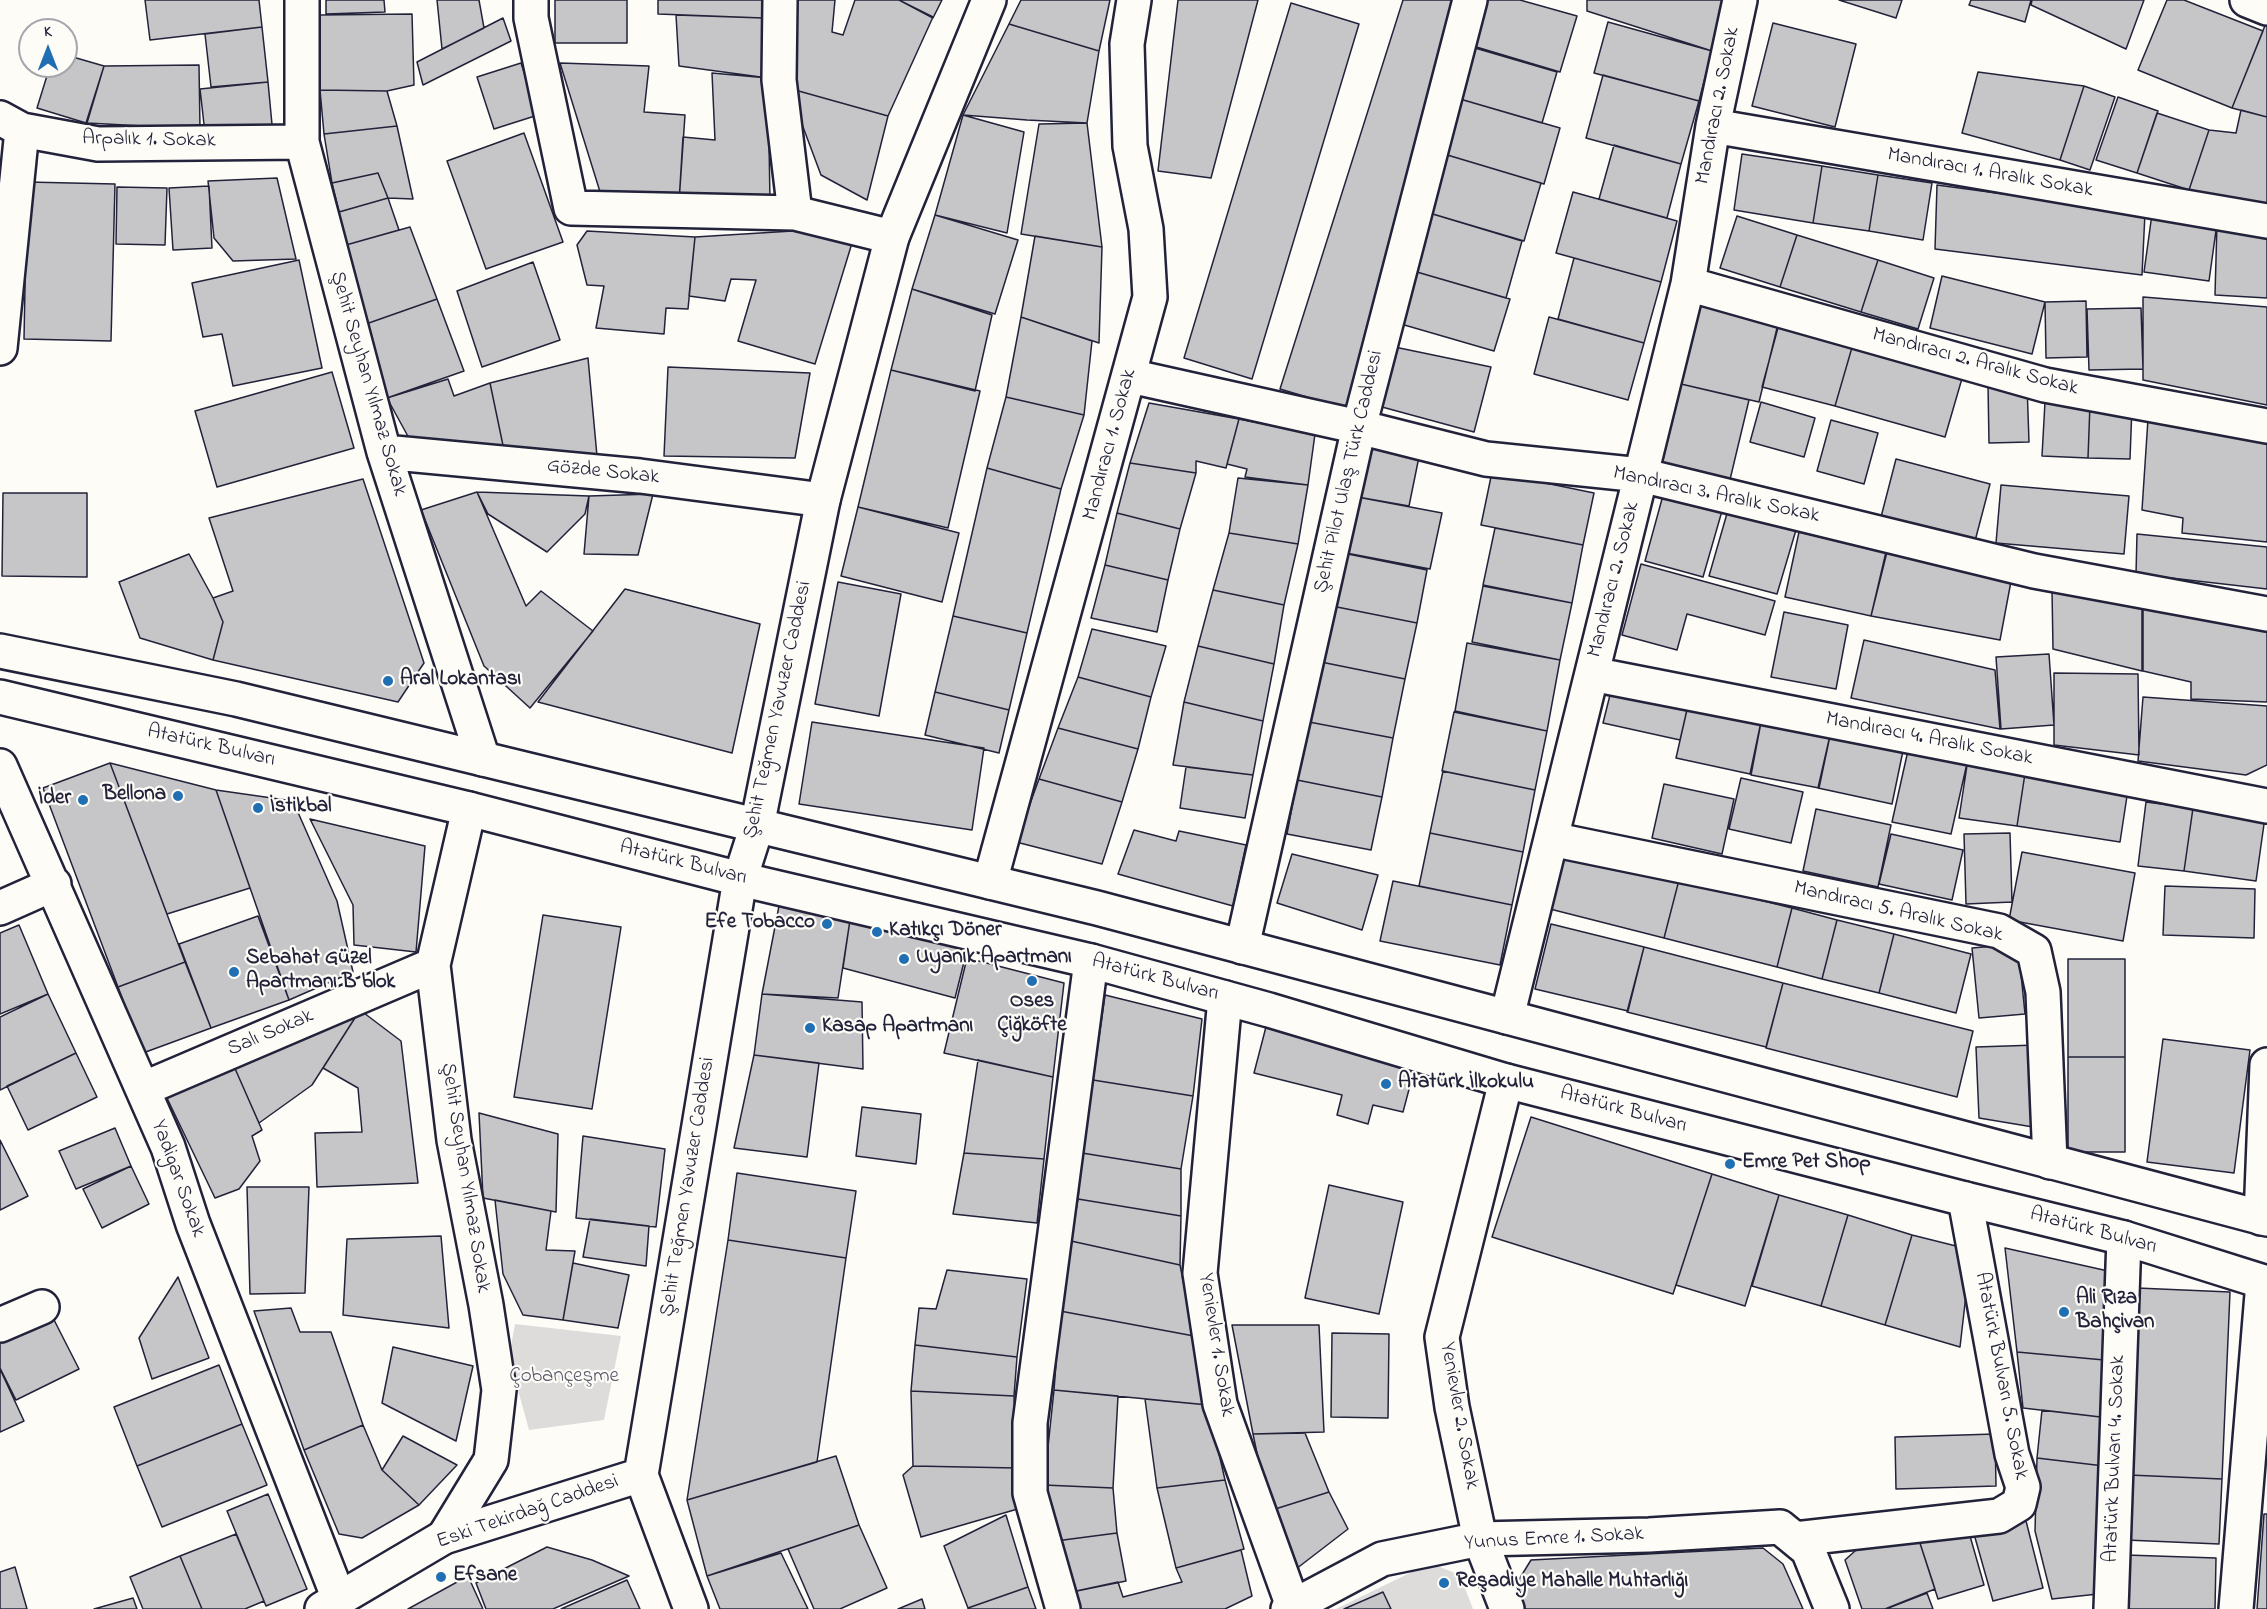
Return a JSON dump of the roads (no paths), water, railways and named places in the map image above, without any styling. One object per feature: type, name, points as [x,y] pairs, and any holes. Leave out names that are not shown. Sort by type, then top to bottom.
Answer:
[{"type":"street","name":"Şehit Seyhan Yılmaz Sokak","points":[[302,0],[302,142],[384,452],[483,759]]},
{"type":"street","points":[[531,0],[531,18],[571,208],[795,213],[892,237]]},
{"type":"street","points":[[780,0],[779,80],[795,213]]},
{"type":"street","name":"Şehit Teğmen Yavuzer Caddesi","points":[[641,1475],[740,879],[757,826],[823,500],[892,237],[989,0]]},
{"type":"street","name":"Mandıracı 1. Sokak","points":[[990,882],[1150,297],[1146,229],[1130,146],[1127,44],[1134,0]]},
{"type":"street","name":"Şehit Pilot Ulaş Türk Caddesi","points":[[1242,947],[1359,427],[1470,0]]},
{"type":"street","name":"Mandıracı 2. Sokak","points":[[1507,1017],[1688,284],[1713,126],[1740,0]]},
{"type":"street","points":[[2247,0],[2267,8]]},
{"type":"street","name":"Arpalık 1. Sokak","points":[[11,124],[98,144],[302,142]]},
{"type":"street","points":[[0,348],[11,124]]},
{"type":"street","name":"Mandıracı 1. Aralık Sokak","points":[[1713,126],[2267,221]]},
{"type":"street","name":"Mandıracı 2. Aralık Sokak","points":[[1688,284],[2045,385],[2267,426]]},
{"type":"street","name":"Mandıracı 3. Aralık Sokak","points":[[1130,376],[1359,427],[1486,459],[1641,475],[2034,571],[2267,614]]},
{"type":"street","name":"Gözde Sokak","points":[[384,452],[640,476],[823,500]]},
{"type":"street","points":[[0,651],[236,699],[990,882],[2264,1218],[2267,1065]]},
{"type":"street","name":"Mandıracı 4. Aralık Sokak","points":[[1592,674],[2267,806]]},
{"type":"street","name":"Atatürk Bulvarı","points":[[0,697],[469,809],[740,879],[1091,961],[1506,1081],[2124,1238],[2265,1282]]},
{"type":"street","name":"Yadigar Sokak","points":[[0,766],[54,884],[168,1147],[331,1604]]},
{"type":"street","name":"Şehit Seyhan Yılmaz Sokak","points":[[444,1537],[491,1460],[499,1390],[486,1305],[454,1140],[433,966],[469,809]]},
{"type":"street","name":"Mandıracı 5. Aralık Sokak","points":[[1551,839],[1999,932],[2034,951],[2043,992],[2050,1162]]},
{"type":"street","points":[[0,908],[54,884]]},
{"type":"street","points":[[1063,1609],[1030,1493],[1030,1423],[1091,961]]},
{"type":"street","name":"Salı Sokak","points":[[143,1089],[433,966]]},
{"type":"street","name":"Yenievler 1. Sokak","points":[[1225,998],[1200,1273],[1220,1404],[1291,1608]]},
{"type":"street","name":"Yenievler 2. Sokak","points":[[1506,1081],[1442,1337],[1452,1407],[1480,1539],[1508,1609]]},
{"type":"street","name":"Atatürk Bulvarı 5. Sokak","points":[[1795,1539],[1999,1516],[2019,1504],[2023,1487],[2012,1454],[1965,1199]]},
{"type":"street","name":"Atatürk Bulvarı 4. Sokak","points":[[2111,1609],[2124,1238]]},
{"type":"street","points":[[2236,1609],[2265,1282]]},
{"type":"street","points":[[0,1324],[42,1307]]},
{"type":"street","points":[[641,1475],[691,1609]]},
{"type":"street","name":"Eski Tekirdağ Caddesi","points":[[331,1604],[444,1537],[641,1475]]},
{"type":"street","name":"Yunus Emre 1. Sokak","points":[[1291,1608],[1382,1559],[1480,1539],[1649,1535],[1780,1527],[1795,1539]]},
{"type":"street","points":[[1795,1539],[1808,1550],[1832,1609]]},
{"type":"place","name":"Aral Lokantası","points":[[388,681]]},
{"type":"place","name":"Bellona","points":[[178,796]]},
{"type":"place","name":"İder","points":[[83,800]]},
{"type":"place","name":"İstikbal","points":[[258,808]]},
{"type":"place","name":"Efe Tobacco","points":[[827,924]]},
{"type":"place","name":"Katıkçı Döner","points":[[877,932]]},
{"type":"place","name":"Uyanık Apartmanı","points":[[904,959]]},
{"type":"place","name":"Sebahat Güzel Apartmanı B blok","points":[[234,972]]},
{"type":"place","name":"Oses Çiğköfte","points":[[1032,981]]},
{"type":"place","name":"Kasap Apartmanı","points":[[810,1028]]},
{"type":"place","name":"Atatürk İlkokulu","points":[[1386,1084]]},
{"type":"place","name":"Emre Pet Shop","points":[[1730,1164]]},
{"type":"place","name":"Ali Rıza Bahçivan","points":[[2064,1312]]},
{"type":"place","name":"Efsane","points":[[441,1577]]},
{"type":"place","name":"Reşadiye Mahalle Muhtarlığı","points":[[1444,1583]]},
{"type":"park label","name":"Çobançeşme","points":[[564,1378]]}]
